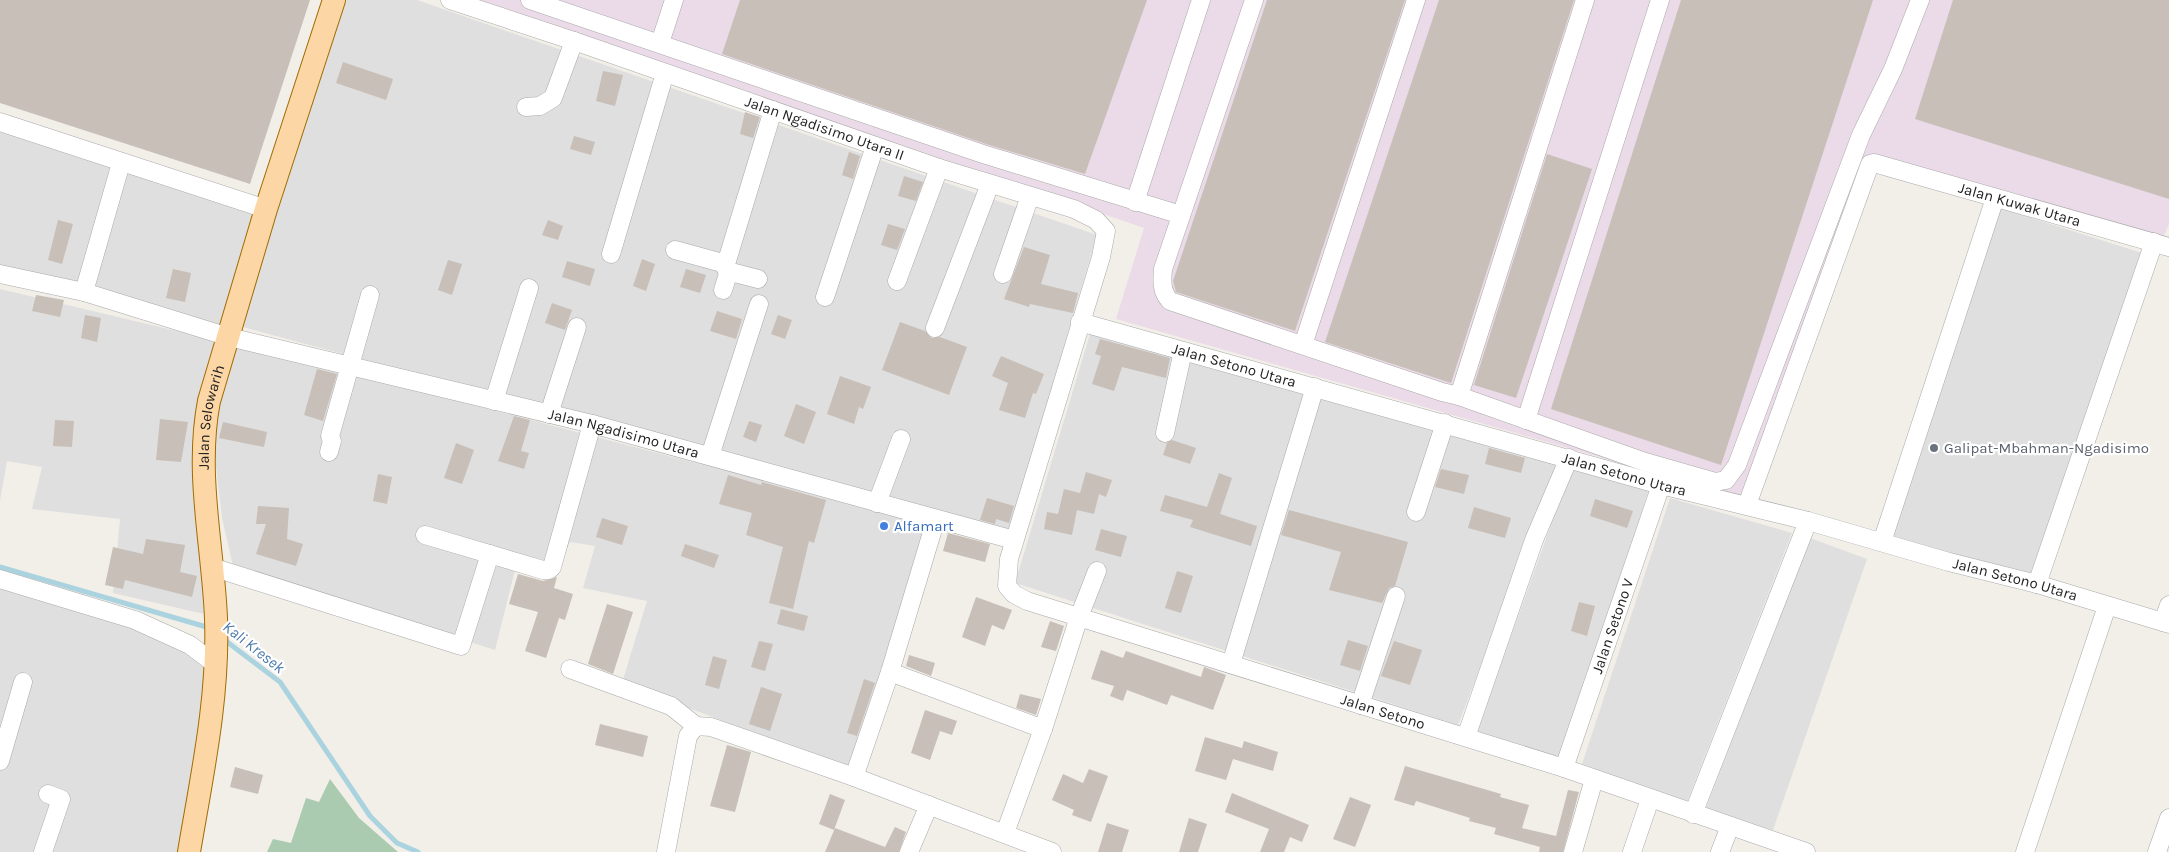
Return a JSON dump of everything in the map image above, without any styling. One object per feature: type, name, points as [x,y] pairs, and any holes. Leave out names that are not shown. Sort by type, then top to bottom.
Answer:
[{"type":"main road","name":"Jalan Selowarih","points":[[189,852],[212,715],[215,659],[216,619],[204,471],[204,432],[209,402],[266,209],[334,0]]},
{"type":"street","name":"Jalan Ngadisimo Utara II","points":[[450,0],[574,41],[939,168],[1074,209],[1096,220],[1106,231],[1101,258],[1080,322]]},
{"type":"street","points":[[530,0],[983,154],[1182,215]]},
{"type":"street","points":[[660,43],[674,0]]},
{"type":"street","points":[[1135,202],[1201,0]]},
{"type":"street","points":[[1254,0],[1162,269],[1164,295],[1170,301],[1265,335],[1303,344],[1687,475],[1715,482],[1726,480],[1737,465],[1861,135],[1893,69],[1920,0]]},
{"type":"street","points":[[1303,344],[1416,0]]},
{"type":"street","points":[[1459,396],[1585,0]]},
{"type":"street","points":[[1526,420],[1660,0]]},
{"type":"street","points":[[526,107],[540,106],[553,98],[574,41]]},
{"type":"street","points":[[612,254],[665,73]]},
{"type":"street","points":[[723,290],[773,110]]},
{"type":"street","points":[[0,122],[266,209]]},
{"type":"street","points":[[825,298],[875,146]]},
{"type":"street","points":[[84,292],[121,163]]},
{"type":"street","name":"Jalan Kuwak Utara","points":[[1747,505],[1870,164],[1874,163],[2165,244]]},
{"type":"street","points":[[897,281],[939,168]]},
{"type":"street","points":[[935,328],[990,184]]},
{"type":"street","points":[[1004,274],[1030,196]]},
{"type":"street","points":[[1882,542],[1995,198]]},
{"type":"street","points":[[2036,584],[2165,244]]},
{"type":"street","points":[[675,250],[758,279]]},
{"type":"street","name":"Jalan Ngadisimo Utara","points":[[0,274],[84,292],[229,337],[592,424],[1014,540]]},
{"type":"street","points":[[494,401],[529,288]]},
{"type":"street","points":[[329,452],[332,442],[330,436],[370,295]]},
{"type":"street","points":[[710,456],[758,304]]},
{"type":"street","points":[[1014,540],[1080,322]]},
{"type":"street","name":"Jalan Setono Utara","points":[[1080,322],[1445,423],[1660,485],[1808,521],[1949,562],[2036,584],[2107,606],[2167,617]]},
{"type":"street","points":[[550,414],[576,327]]},
{"type":"street","points":[[1165,433],[1184,351]]},
{"type":"street","points":[[1231,664],[1315,387]]},
{"type":"street","points":[[1416,512],[1445,423]]},
{"type":"street","points":[[425,535],[543,570],[549,570],[552,567],[592,424]]},
{"type":"street","points":[[877,502],[901,438]]},
{"type":"street","points":[[1466,737],[1534,540],[1569,458]]},
{"type":"street","name":"Jalan Setono V","points":[[1564,768],[1660,485]]},
{"type":"street","points":[[854,777],[890,672],[936,519]]},
{"type":"street","points":[[1693,814],[1808,521]]},
{"type":"street","name":"Jalan Setono","points":[[1014,540],[1007,568],[1007,586],[1014,594],[1026,601],[1564,768],[1806,852]]},
{"type":"street","points":[[212,567],[461,646],[490,554]]},
{"type":"street","points":[[1005,833],[1043,729],[1079,617],[1097,571]]},
{"type":"street","points":[[0,579],[135,620],[190,645],[215,659]]},
{"type":"street","points":[[1360,705],[1396,596]]},
{"type":"street","points":[[2025,852],[2107,606]]},
{"type":"street","points":[[570,669],[672,706],[696,726],[711,727],[854,777],[1052,852]]},
{"type":"street","points":[[890,672],[1043,729]]},
{"type":"street","points":[[0,762],[23,682]]},
{"type":"street","points":[[666,852],[688,736],[696,726]]},
{"type":"street","points":[[1573,852],[1594,779]]},
{"type":"street","points":[[43,852],[61,799]]},
{"type":"street","points":[[1632,852],[1650,799]]},
{"type":"street","points":[[909,852],[929,805]]},
{"type":"street","points":[[2157,852],[2169,818]]},
{"type":"street","points":[[1720,852],[1730,826]]},
{"type":"shaded area","points":[[344,0],[417,0],[1097,235],[1008,534],[239,326]]},
{"type":"shaded area","points":[[476,0],[2169,0],[2169,224],[2164,236],[1865,156],[1740,497],[1116,319],[1144,228]]},
{"type":"shaded area","points":[[0,129],[254,213],[221,325],[0,267]]},
{"type":"shaded area","points":[[2000,208],[2142,253],[2030,576],[1891,536]]},
{"type":"shaded area","points":[[0,289],[219,341],[198,470],[204,614],[113,593],[120,519],[32,509],[42,467],[7,461],[0,501]]},
{"type":"shaded area","points":[[1090,334],[1559,463],[1458,725],[1015,583]]},
{"type":"shaded area","points":[[237,343],[929,524],[851,769],[622,683],[647,601],[583,588],[595,546],[570,542],[553,580],[516,566],[495,650],[233,566],[222,518],[212,433],[217,397]]},
{"type":"shaded area","points":[[1571,469],[1649,490],[1559,757],[1477,731]]},
{"type":"shaded area","points":[[1670,498],[1792,533],[1686,804],[1582,764]]},
{"type":"shaded area","points":[[1810,538],[1867,559],[1773,830],[1705,811]]},
{"type":"shaded area","points":[[0,581],[99,613],[168,641],[205,666],[201,746],[182,852],[0,852]]},
{"type":"green space","points":[[330,779],[359,818],[398,852],[267,852],[273,839],[291,843],[306,798],[319,802]]},
{"type":"building","points":[[0,0],[310,0],[250,184],[0,103]]},
{"type":"building","points":[[740,0],[1147,0],[1085,174],[986,144],[722,54]]},
{"type":"building","points":[[1267,0],[1405,0],[1295,331],[1176,292],[1173,281]]},
{"type":"building","points":[[1439,0],[1574,0],[1451,383],[1325,342]]},
{"type":"building","points":[[1681,0],[1873,0],[1721,465],[1551,409]]},
{"type":"building","points":[[1953,0],[2169,0],[2169,199],[1915,119]]},
{"type":"building","points":[[343,62],[393,79],[386,100],[336,83]]},
{"type":"building","points":[[603,71],[623,75],[615,106],[596,101]]},
{"type":"building","points":[[745,112],[760,117],[753,138],[740,134]]},
{"type":"building","points":[[574,136],[595,142],[591,155],[570,149]]},
{"type":"building","points":[[849,152],[860,156],[853,179],[842,175]]},
{"type":"building","points":[[1547,154],[1592,169],[1516,398],[1474,385]]},
{"type":"building","points":[[904,176],[923,182],[916,201],[898,196]]},
{"type":"building","points":[[58,220],[73,224],[62,264],[48,260]]},
{"type":"building","points":[[548,220],[563,226],[558,240],[542,235]]},
{"type":"building","points":[[888,224],[905,229],[897,250],[881,245]]},
{"type":"building","points":[[1024,247],[1050,255],[1041,284],[1078,293],[1073,313],[1030,304],[1029,307],[1004,299]]},
{"type":"building","points":[[642,259],[655,264],[646,291],[633,286]]},
{"type":"building","points":[[448,260],[462,264],[452,295],[438,290]]},
{"type":"building","points":[[567,261],[595,269],[590,286],[562,277]]},
{"type":"building","points":[[173,269],[191,273],[185,302],[166,298]]},
{"type":"building","points":[[686,269],[706,275],[700,293],[680,287]]},
{"type":"building","points":[[36,295],[64,300],[60,317],[32,311]]},
{"type":"building","points":[[552,303],[572,310],[565,330],[545,323]]},
{"type":"building","points":[[717,311],[742,319],[736,339],[710,331]]},
{"type":"building","points":[[85,315],[101,318],[97,342],[81,338]]},
{"type":"building","points":[[778,315],[792,320],[785,339],[771,334]]},
{"type":"building","points":[[900,322],[925,331],[932,338],[940,337],[967,347],[949,395],[882,370]]},
{"type":"building","points":[[1100,339],[1170,358],[1166,378],[1122,367],[1114,391],[1092,384],[1101,356],[1095,354]]},
{"type":"building","points":[[1001,356],[1044,374],[1036,394],[1033,393],[1025,418],[999,410],[1008,383],[992,376]]},
{"type":"building","points":[[317,369],[337,374],[323,421],[304,415]]},
{"type":"building","points":[[840,376],[871,387],[863,409],[859,407],[854,424],[827,414]]},
{"type":"building","points":[[796,404],[816,412],[804,444],[784,436]]},
{"type":"building","points":[[514,416],[530,420],[521,451],[529,453],[524,469],[498,461]]},
{"type":"building","points":[[160,419],[188,422],[181,462],[156,460]]},
{"type":"building","points":[[55,420],[74,421],[72,447],[53,446]]},
{"type":"building","points":[[749,421],[762,425],[756,442],[743,437]]},
{"type":"building","points":[[223,422],[267,432],[264,447],[219,438]]},
{"type":"building","points":[[1172,440],[1196,448],[1190,464],[1163,455],[1167,443]]},
{"type":"building","points":[[456,443],[474,450],[462,484],[444,478]]},
{"type":"building","points":[[1489,448],[1525,458],[1521,473],[1485,464]]},
{"type":"building","points":[[1441,469],[1469,475],[1464,494],[1435,487]]},
{"type":"building","points":[[1086,472],[1112,480],[1106,497],[1099,494],[1094,514],[1077,510],[1072,535],[1044,529],[1047,512],[1058,514],[1064,489],[1080,493]]},
{"type":"building","points":[[1219,473],[1232,478],[1220,514],[1257,526],[1251,546],[1190,527],[1193,520],[1160,511],[1165,495],[1207,507]]},
{"type":"building","points":[[378,474],[392,477],[387,504],[373,501]]},
{"type":"building","points":[[728,475],[761,485],[762,482],[826,500],[814,543],[809,541],[793,609],[769,603],[783,547],[746,535],[752,513],[719,504]]},
{"type":"building","points":[[987,498],[1014,506],[1009,523],[996,519],[995,524],[980,520]]},
{"type":"building","points":[[1595,499],[1633,511],[1627,528],[1590,516]]},
{"type":"building","points":[[258,506],[289,508],[287,539],[303,544],[296,566],[256,554],[266,524],[256,524]]},
{"type":"building","points":[[1474,507],[1511,518],[1505,538],[1468,528]]},
{"type":"building","points":[[1289,510],[1408,542],[1395,586],[1389,588],[1382,603],[1329,590],[1341,552],[1281,535]]},
{"type":"building","points":[[602,518],[628,526],[622,545],[596,537]]},
{"type":"building","points":[[1101,529],[1127,536],[1121,557],[1095,550]]},
{"type":"building","points":[[948,533],[990,544],[985,562],[943,551]]},
{"type":"building","points":[[146,539],[185,545],[180,572],[197,576],[192,597],[125,580],[123,589],[105,585],[113,547],[143,554]]},
{"type":"building","points":[[685,544],[719,555],[714,568],[681,556]]},
{"type":"building","points":[[1177,571],[1193,576],[1181,613],[1165,608]]},
{"type":"building","points":[[518,574],[543,581],[557,577],[554,588],[573,594],[565,620],[559,618],[546,658],[525,651],[538,612],[509,604]]},
{"type":"building","points":[[976,597],[1012,610],[1004,630],[992,625],[985,646],[962,637]]},
{"type":"building","points":[[1579,602],[1595,606],[1587,636],[1571,631]]},
{"type":"building","points":[[607,604],[633,612],[613,674],[588,664]]},
{"type":"building","points":[[781,609],[808,616],[804,631],[777,624]]},
{"type":"building","points":[[1050,621],[1064,626],[1056,651],[1041,647]]},
{"type":"building","points":[[1348,640],[1368,646],[1360,671],[1340,665]]},
{"type":"building","points":[[759,641],[773,644],[765,671],[751,667]]},
{"type":"building","points":[[1394,641],[1422,650],[1410,685],[1381,676]]},
{"type":"building","points":[[1101,650],[1123,658],[1126,651],[1201,677],[1204,667],[1226,675],[1213,710],[1171,695],[1167,705],[1127,690],[1123,701],[1110,696],[1114,686],[1091,679]]},
{"type":"building","points":[[909,655],[935,663],[931,676],[906,666]]},
{"type":"building","points":[[713,656],[727,660],[719,689],[705,685]]},
{"type":"building","points":[[864,679],[875,683],[857,736],[847,733]]},
{"type":"building","points":[[761,687],[782,694],[770,731],[749,724]]},
{"type":"building","points":[[1020,694],[1041,699],[1036,715],[1016,708]]},
{"type":"building","points":[[925,710],[957,721],[952,735],[940,731],[930,760],[911,753]]},
{"type":"building","points":[[600,724],[648,736],[643,757],[595,745]]},
{"type":"building","points":[[1205,737],[1242,748],[1244,741],[1278,752],[1273,771],[1233,759],[1226,780],[1195,771]]},
{"type":"building","points":[[727,745],[751,752],[735,812],[710,806]]},
{"type":"building","points":[[1405,766],[1501,794],[1500,797],[1529,805],[1522,828],[1556,836],[1568,790],[1579,792],[1563,852],[1539,852],[1540,847],[1494,834],[1496,828],[1469,821],[1470,818],[1416,801],[1414,806],[1394,800]]},
{"type":"building","points":[[235,767],[263,775],[258,794],[230,787]]},
{"type":"building","points":[[1089,769],[1108,776],[1091,822],[1072,815],[1074,810],[1052,800],[1063,774],[1083,783]]},
{"type":"building","points":[[1232,793],[1309,825],[1302,842],[1290,837],[1284,852],[1260,852],[1269,829],[1225,812]]},
{"type":"building","points":[[830,794],[845,800],[834,830],[819,824]]},
{"type":"building","points":[[1350,797],[1371,805],[1355,847],[1333,839]]},
{"type":"building","points":[[1189,818],[1207,824],[1198,852],[1179,852]]},
{"type":"building","points":[[1107,823],[1129,830],[1122,852],[1098,852]]},
{"type":"building","points":[[895,827],[906,832],[899,852],[825,852],[835,828],[885,847]]},
{"type":"waterway","name":"Kali Kresek","points":[[0,567],[210,628]]},
{"type":"waterway","name":"Kali Kresek","points":[[222,638],[280,682],[370,816],[397,843],[418,852]]},
{"type":"place","name":"Galipat-Mbahman-Ngadisimo","points":[[1934,448]]},
{"type":"place","name":"Alfamart","points":[[884,526]]}]
